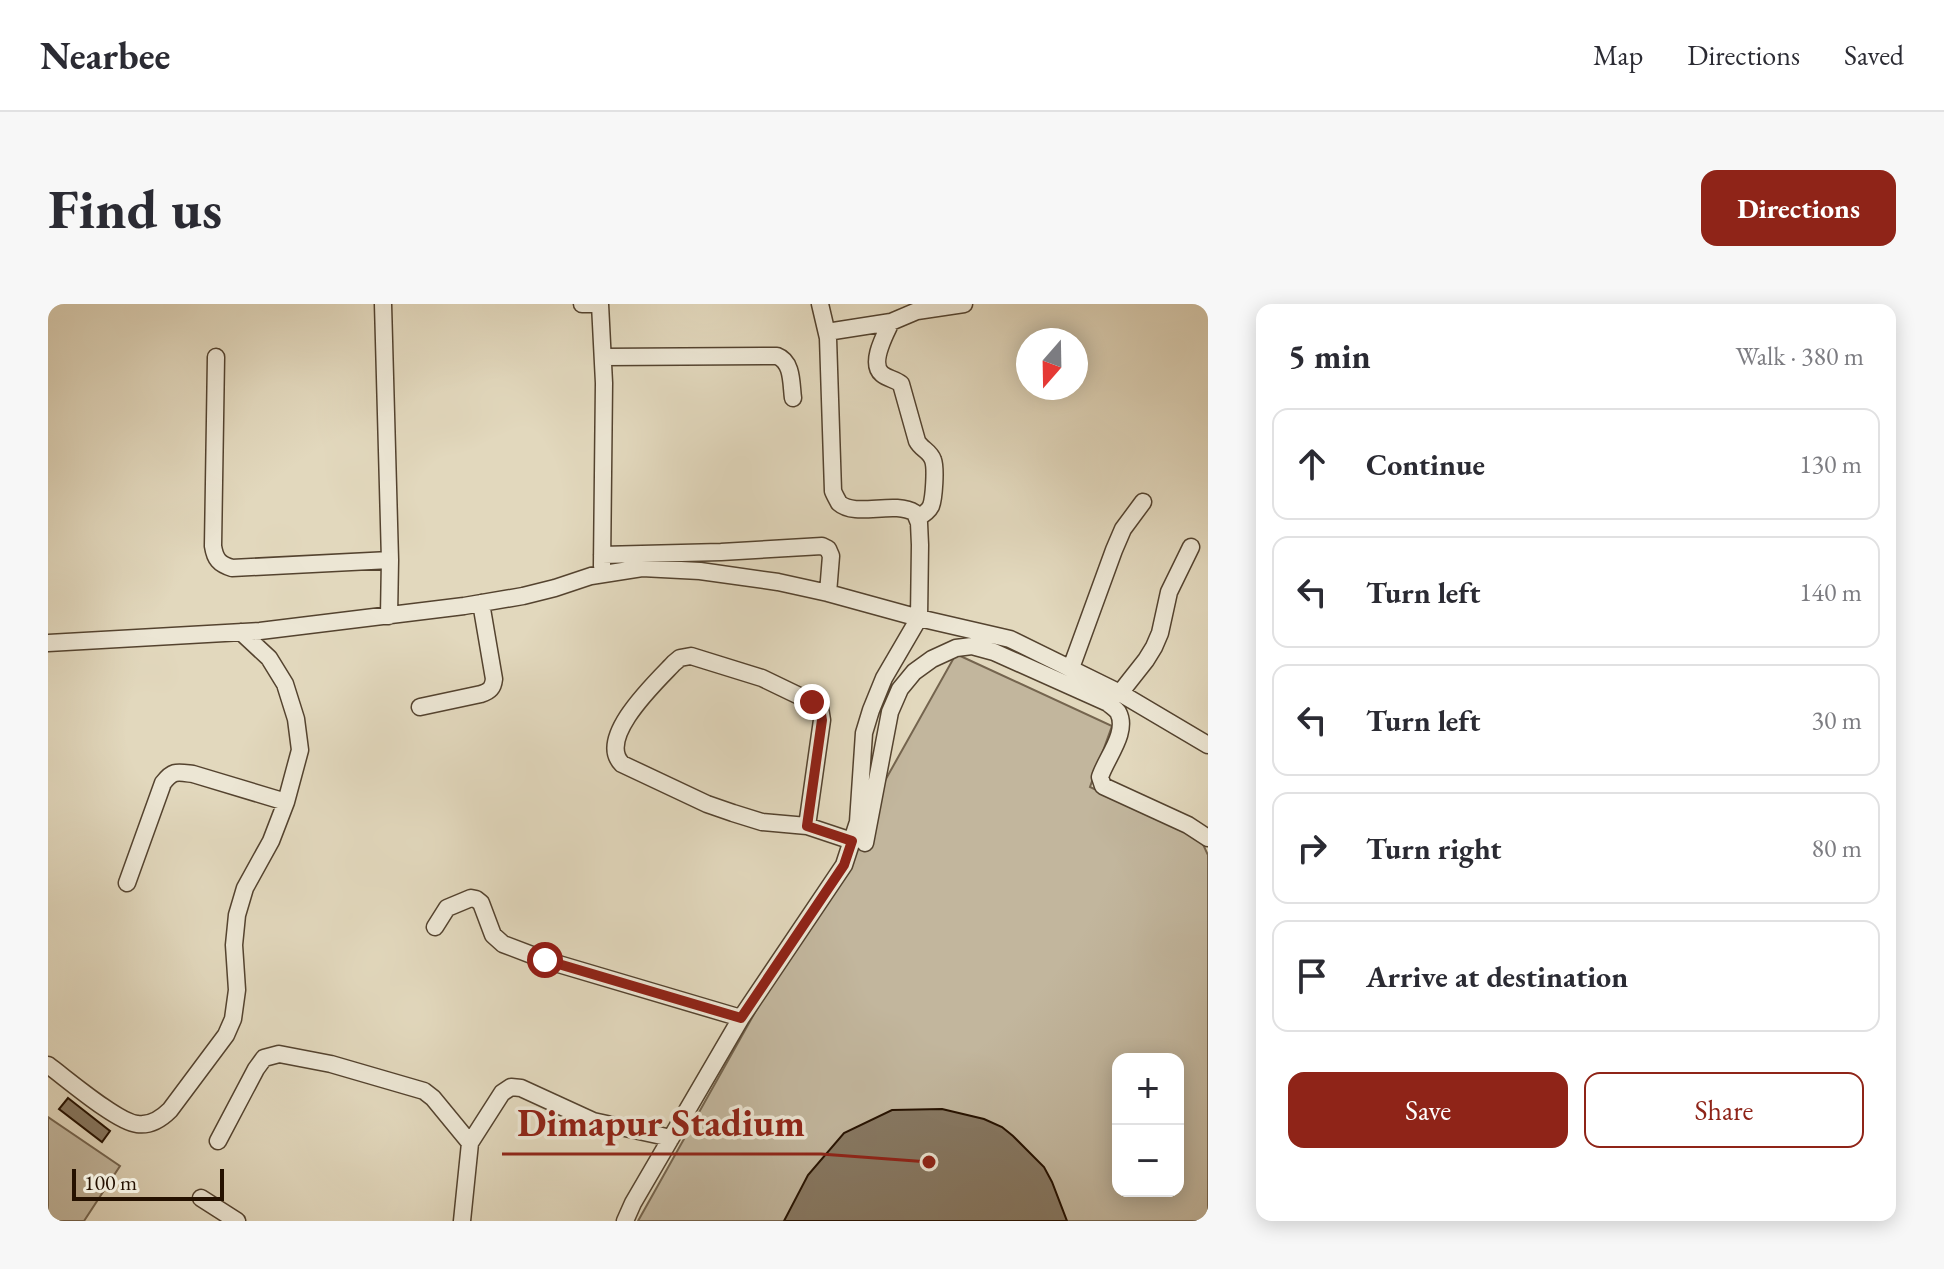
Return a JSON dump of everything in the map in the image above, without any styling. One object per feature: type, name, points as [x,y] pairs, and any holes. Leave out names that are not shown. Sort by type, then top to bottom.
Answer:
[{"type":"street","points":[[383,304],[389,616]]},
{"type":"street","points":[[582,304],[600,304],[603,357],[602,574]]},
{"type":"street","points":[[820,304],[827,332],[833,491],[838,502],[847,507],[902,507],[915,513],[920,545],[919,618],[884,678],[864,733],[858,842]]},
{"type":"street","points":[[827,332],[891,322],[917,311],[964,304]]},
{"type":"street","points":[[891,322],[878,355],[879,371],[901,384],[917,441],[933,458],[935,466],[931,507],[917,518]]},
{"type":"street","points":[[603,357],[777,356],[788,363],[793,398]]},
{"type":"street","points":[[216,357],[213,546],[221,565],[232,568],[390,560]]},
{"type":"street","points":[[1071,668],[1123,529],[1143,502]]},
{"type":"street","points":[[602,555],[822,546],[828,549],[831,556],[828,593]]},
{"type":"street","points":[[1120,693],[1154,647],[1169,592],[1191,547]]},
{"type":"street","points":[[48,643],[241,632],[389,616],[534,593],[602,574],[642,568],[700,571],[778,582],[1010,639],[1120,693],[1208,745]]},
{"type":"street","points":[[420,707],[481,694],[493,686],[481,603]]},
{"type":"street","points":[[48,1065],[123,1121],[140,1125],[159,1121],[170,1110],[226,1035],[233,1019],[237,990],[234,945],[237,915],[245,888],[271,841],[286,802],[300,750],[296,719],[285,684],[269,658],[241,632]]},
{"type":"street","points":[[625,1221],[741,1018],[858,842],[890,712],[900,689],[914,672],[932,659],[956,648],[972,646],[994,652],[1108,703],[1118,712],[1120,724],[1118,737],[1100,777],[1103,786],[1188,825],[1208,838]]},
{"type":"street","points":[[807,826],[822,720],[816,704],[762,678],[691,656],[674,663],[635,704],[615,745],[617,758],[622,764],[733,813],[762,822],[807,826],[858,842]]},
{"type":"street","points":[[127,883],[163,783],[170,774],[193,774],[286,802]]},
{"type":"street","points":[[435,927],[447,908],[471,898],[476,899],[481,903],[493,935],[503,944],[545,960],[741,1018]]},
{"type":"street","points":[[218,1141],[256,1069],[264,1058],[279,1054],[331,1064],[424,1091],[470,1143]]},
{"type":"street","points":[[462,1221],[470,1143],[502,1093],[511,1087],[521,1088],[593,1121],[671,1138]]},
{"type":"street","points":[[201,1198],[237,1221]]},
{"type":"shaded area","points":[[956,654],[1112,726],[1090,787],[1201,840],[1208,855],[1208,1221],[638,1221]]},
{"type":"shaded area","points":[[48,1117],[120,1166],[84,1221],[48,1221]]},
{"type":"building","points":[[68,1098],[110,1131],[102,1142],[59,1109]]},
{"type":"building","points":[[942,1109],[984,1119],[1013,1136],[1044,1167],[1067,1221],[784,1221],[808,1175],[844,1133],[892,1110]]},
{"type":"place","name":"Dimapur Stadium","points":[[929,1162]]},
{"type":"route","points":[[545,960],[741,1018],[844,865],[852,841],[807,826],[822,720],[820,708],[812,702]]}]
